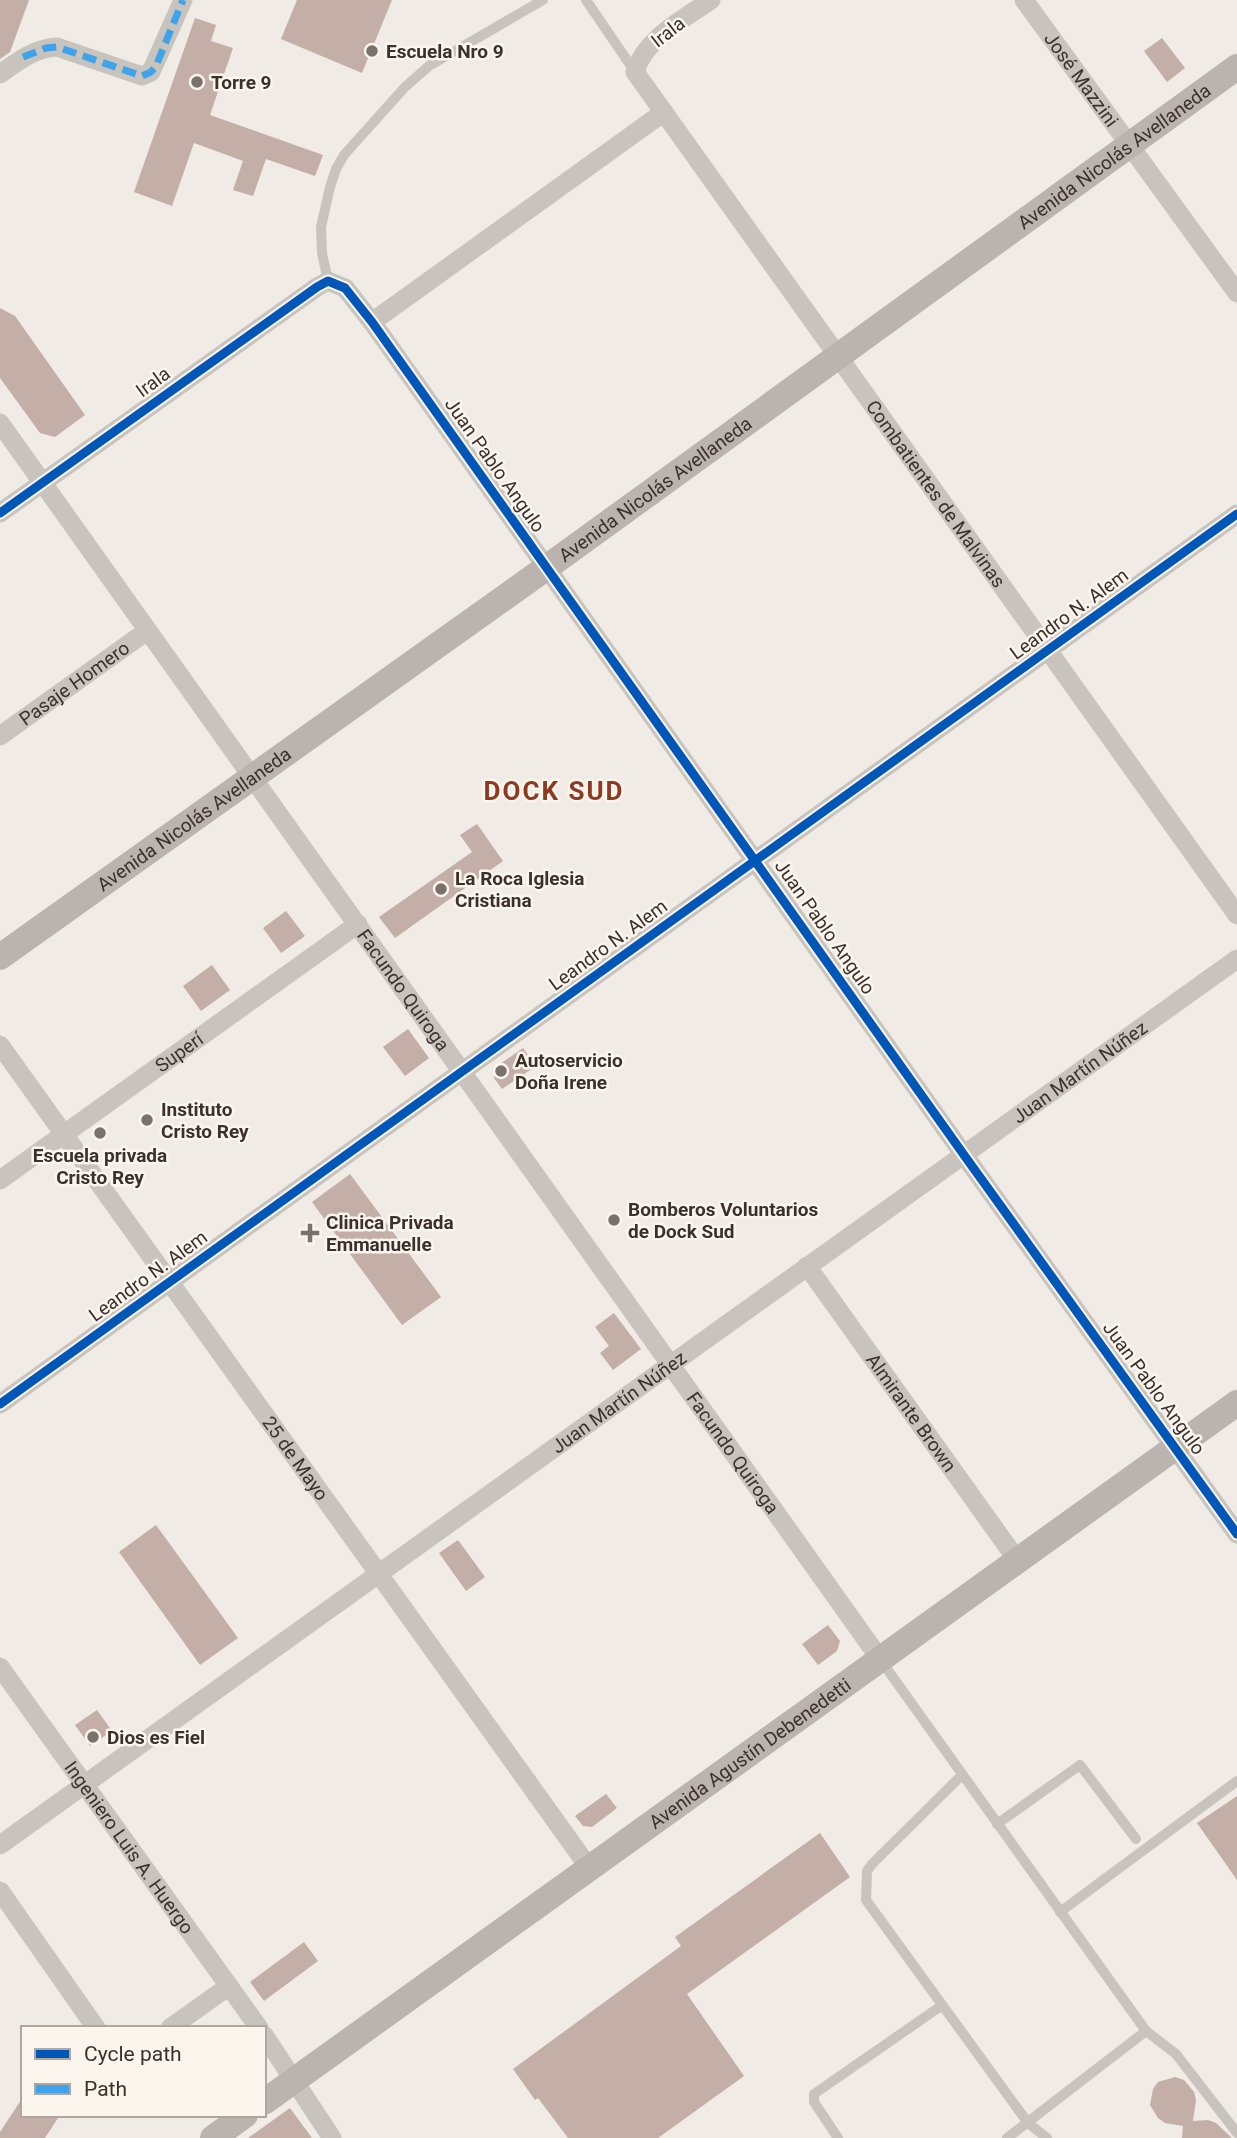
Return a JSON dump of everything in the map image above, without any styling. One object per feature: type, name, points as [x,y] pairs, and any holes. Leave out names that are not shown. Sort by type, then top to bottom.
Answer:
[{"type":"main road","name":"Avenida Nicolás Avellaneda","points":[[0,957],[546,568],[1237,67]]},
{"type":"main road","name":"Avenida Agustín Debenedetti","points":[[266,2101],[1237,1403]]},
{"type":"main road","points":[[213,2138],[242,2117]]},
{"type":"street","points":[[0,74],[23,57],[46,48],[57,47],[142,76],[156,66],[183,0]]},
{"type":"street","name":"Irala","points":[[635,72],[638,61],[650,45],[711,0]]},
{"type":"street","name":"José Mazzini","points":[[1024,0],[1237,293]]},
{"type":"street","name":"Combatientes de Malvinas","points":[[635,72],[1237,915]]},
{"type":"street","points":[[372,322],[664,112]]},
{"type":"street","name":"Juan Pablo Angulo","points":[[328,281],[345,288],[372,322],[1237,1534]]},
{"type":"street","name":"Irala","points":[[0,513],[317,286],[328,281]]},
{"type":"street","name":"Facundo Quiroga","points":[[0,423],[880,1659]]},
{"type":"street","name":"Leandro N. Alem","points":[[0,1404],[1237,514]]},
{"type":"street","name":"Pasaje Homero","points":[[0,736],[147,631]]},
{"type":"street","name":"Superí","points":[[0,1180],[358,924]]},
{"type":"street","name":"Juan Martín Núñez","points":[[0,1845],[1237,959]]},
{"type":"street","name":"25 de Mayo","points":[[0,1045],[590,1869]]},
{"type":"street","name":"Almirante Brown","points":[[807,1266],[1017,1560]]},
{"type":"street","name":"Ingeniero Luis A. Huergo","points":[[0,1667],[258,2026]]},
{"type":"street","points":[[0,1891],[95,2026]]},
{"type":"street","points":[[173,2026],[229,1986]]},
{"type":"street","points":[[266,2038],[332,2138]]},
{"type":"lane","points":[[328,281],[322,253],[321,226],[333,178],[344,155],[405,87],[429,66],[543,0]]},
{"type":"lane","points":[[586,0],[635,72]]},
{"type":"lane","points":[[880,1659],[1146,2031],[1176,2054],[1237,2133]]},
{"type":"lane","points":[[997,1824],[1080,1765],[1136,1839]]},
{"type":"lane","points":[[962,1775],[872,1864],[867,1871],[864,1888],[866,1900],[1028,2123],[1047,2138]]},
{"type":"lane","points":[[1060,1912],[1237,1781]]},
{"type":"lane","points":[[838,2138],[814,2102],[814,2094],[942,2006]]},
{"type":"lane","points":[[1007,2138],[1146,2031]]},
{"type":"building","points":[[0,0],[29,0],[10,52],[0,59]]},
{"type":"building","points":[[297,0],[392,0],[362,73],[281,39]]},
{"type":"building","name":"Torre 9","points":[[195,18],[216,25],[211,41],[233,48],[210,115],[323,155],[315,176],[266,159],[253,196],[233,190],[243,161],[194,143],[172,206],[134,192]]},
{"type":"building","points":[[1162,38],[1185,68],[1167,82],[1144,51]]},
{"type":"building","points":[[0,308],[15,316],[85,415],[55,437],[40,433],[0,378]]},
{"type":"building","name":"La Roca Iglesia Cristiana","points":[[477,824],[503,861],[395,938],[379,917],[472,852],[460,835]]},
{"type":"building","points":[[286,911],[305,936],[281,953],[263,928]]},
{"type":"building","points":[[212,965],[230,990],[201,1011],[183,986]]},
{"type":"building","points":[[408,1029],[429,1058],[405,1076],[383,1047]]},
{"type":"building","points":[[523,1048],[536,1066],[502,1089],[494,1078],[497,1066]]},
{"type":"building","points":[[350,1174],[441,1297],[402,1325],[312,1202]]},
{"type":"building","points":[[614,1313],[641,1349],[613,1370],[600,1353],[609,1346],[595,1327]]},
{"type":"building","points":[[156,1525],[238,1638],[200,1665],[119,1552]]},
{"type":"building","points":[[458,1540],[485,1577],[466,1591],[439,1553]]},
{"type":"building","points":[[828,1625],[840,1641],[837,1651],[818,1665],[802,1644]]},
{"type":"building","points":[[97,1710],[112,1731],[90,1746],[75,1725]]},
{"type":"building","points":[[606,1794],[617,1808],[592,1827],[583,1826],[575,1816]]},
{"type":"building","points":[[1237,1796],[1237,1880],[1197,1823]]},
{"type":"building","points":[[820,1833],[850,1877],[687,1994],[744,2076],[658,2138],[568,2138],[538,2098],[535,2100],[513,2069],[681,1946],[675,1937]]},
{"type":"building","points":[[304,1942],[318,1961],[264,2001],[250,1982]]},
{"type":"building","points":[[1175,2077],[1184,2080],[1194,2092],[1196,2100],[1193,2121],[1208,2120],[1216,2123],[1232,2138],[1182,2138],[1183,2126],[1165,2123],[1158,2118],[1150,2105],[1153,2089],[1158,2082]]},
{"type":"building","points":[[21,2100],[21,2117],[59,2117],[45,2138],[0,2138],[0,2132]]},
{"type":"building","points":[[290,2108],[312,2138],[248,2138]]},
{"type":"marked path","points":[[23,57],[46,48],[57,47],[142,76],[156,66],[183,0]]},
{"type":"cycle path","points":[[0,513],[317,287],[328,281],[345,288],[372,322],[1237,1534]]},
{"type":"cycle path","points":[[0,1404],[1237,514]]},
{"type":"place","name":"Escuela Nro 9","points":[[372,51]]},
{"type":"place","name":"Torre 9","points":[[197,82]]},
{"type":"place","name":"La Roca Iglesia Cristiana","points":[[441,889]]},
{"type":"place","name":"Autoservicio Doña Irene","points":[[501,1071]]},
{"type":"place","name":"Instituto Cristo Rey","points":[[147,1120]]},
{"type":"place","name":"Escuela privada Cristo Rey","points":[[100,1133]]},
{"type":"place","name":"Bomberos Voluntarios de Dock Sud","points":[[614,1220]]},
{"type":"place","name":"Clinica Privada Emmanuelle","points":[[310,1233]]},
{"type":"place","name":"Dios es Fiel","points":[[93,1737]]},
{"type":"district","name":"DOCK SUD","points":[[554,791]]}]
